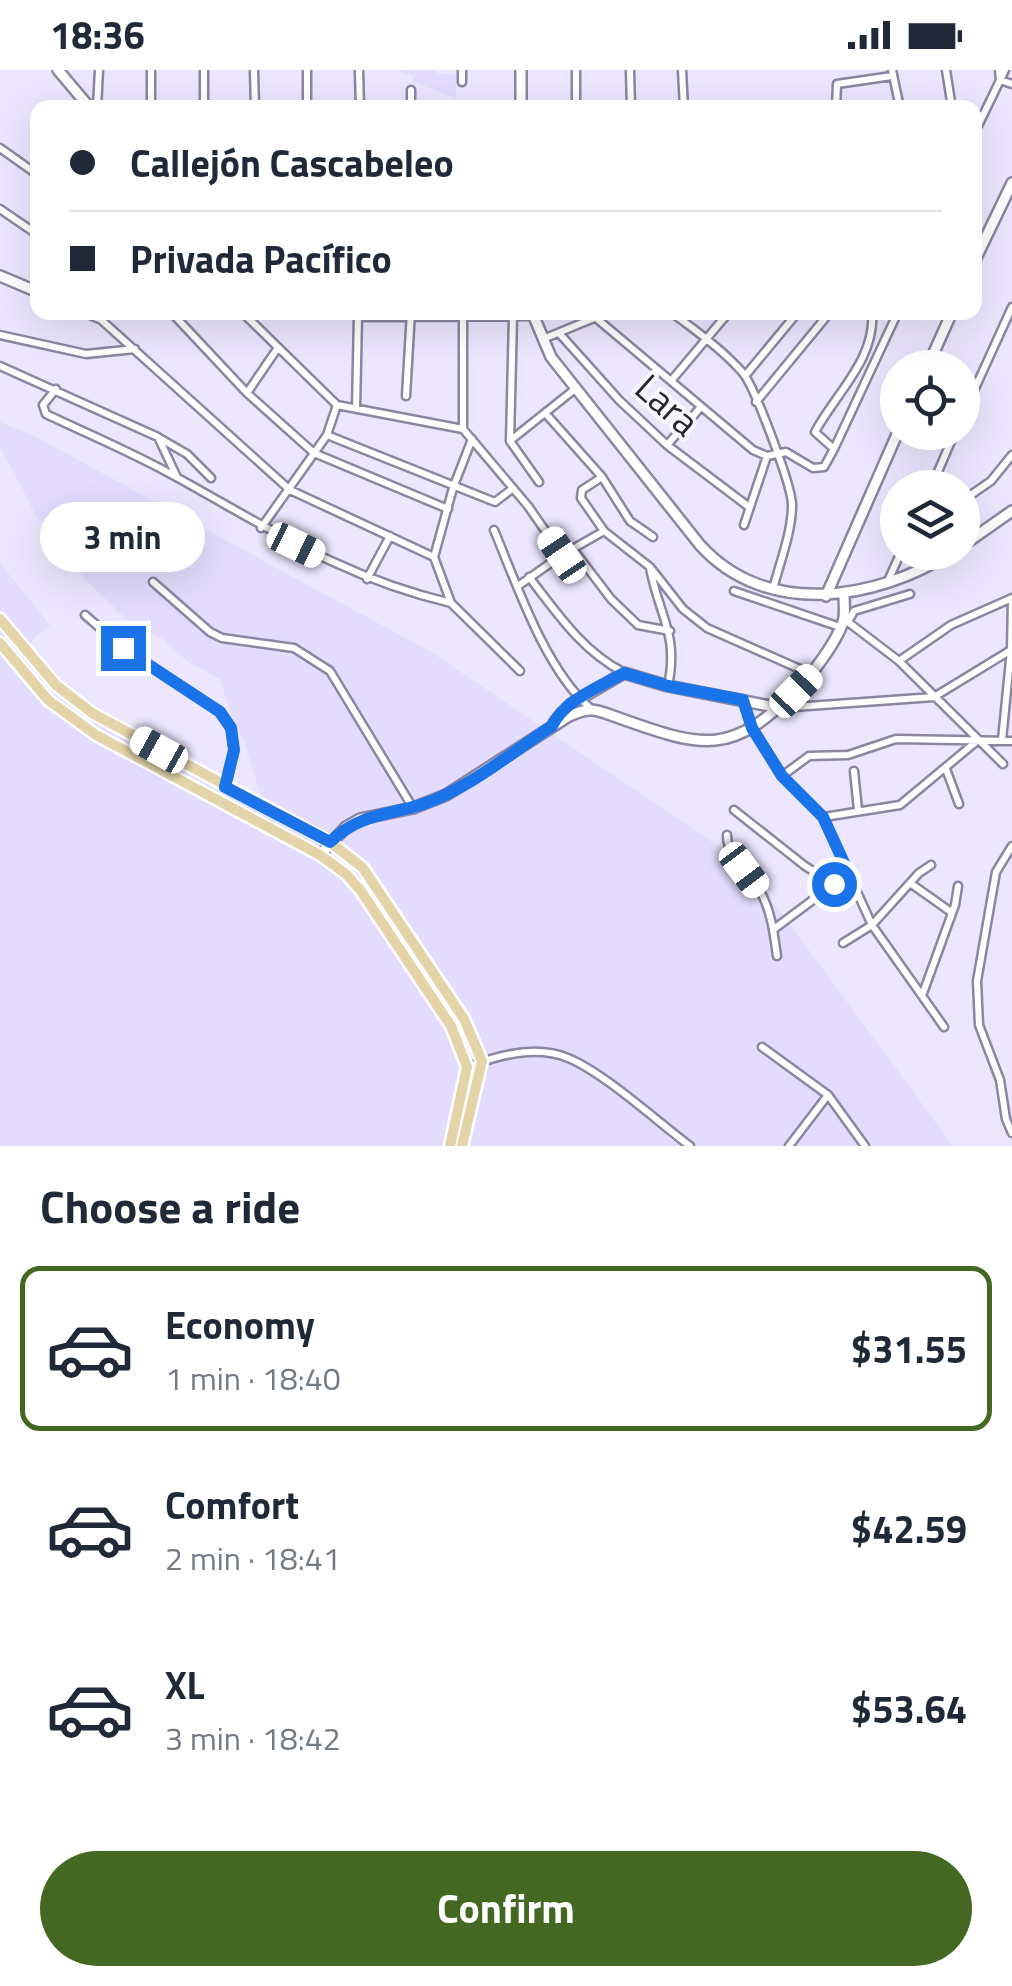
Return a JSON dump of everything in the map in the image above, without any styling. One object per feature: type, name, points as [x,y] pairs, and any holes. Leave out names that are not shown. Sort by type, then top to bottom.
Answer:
[{"type":"main road","points":[[58,70],[86,100]]},
{"type":"main road","points":[[521,70],[521,100]]},
{"type":"main road","points":[[982,245],[1012,183]]},
{"type":"main road","points":[[0,276],[30,289]]},
{"type":"main road","points":[[534,320],[542,339],[575,389],[714,560],[753,585],[826,596],[885,586],[917,570]]},
{"type":"main road","points":[[935,350],[948,320]]},
{"type":"main road","points":[[826,596],[890,450]]},
{"type":"main road","points":[[980,533],[1012,511]]},
{"type":"main road","points":[[320,855],[346,827],[360,819],[413,808],[446,795],[552,726],[590,708],[694,742],[713,742],[752,728],[780,708],[812,675],[844,623],[844,594]]},
{"type":"main road","points":[[0,620],[56,685],[92,712],[330,842],[363,868],[464,1020],[482,1062],[462,1146]]},
{"type":"main road","points":[[0,643],[48,700],[96,735],[320,855],[354,882],[451,1026],[466,1068],[450,1146]]},
{"type":"main road","points":[[552,726],[556,717],[580,699],[624,673],[668,686],[780,708]]},
{"type":"street","points":[[95,100],[99,70]]},
{"type":"street","points":[[150,70],[150,100]]},
{"type":"street","points":[[204,70],[204,100]]},
{"type":"street","points":[[254,70],[255,100]]},
{"type":"street","points":[[307,70],[307,100]]},
{"type":"street","points":[[359,70],[360,100]]},
{"type":"street","points":[[462,70],[462,82]]},
{"type":"street","points":[[576,70],[576,100]]},
{"type":"street","points":[[630,70],[630,100]]},
{"type":"street","points":[[682,70],[684,100]]},
{"type":"street","points":[[946,70],[951,100]]},
{"type":"street","points":[[982,117],[1002,70]]},
{"type":"street","points":[[836,100],[837,84],[892,73],[898,100]]},
{"type":"street","points":[[1000,80],[1012,84]]},
{"type":"street","points":[[410,90],[410,100]]},
{"type":"street","points":[[0,148],[30,170]]},
{"type":"street","points":[[0,209],[30,230]]},
{"type":"street","points":[[980,378],[1012,308]]},
{"type":"street","points":[[105,320],[290,490],[434,557]]},
{"type":"street","points":[[179,320],[314,453],[448,509]]},
{"type":"street","points":[[250,320],[337,405],[463,429],[528,506],[562,555]]},
{"type":"street","points":[[356,409],[358,320]]},
{"type":"street","points":[[406,396],[411,320]]},
{"type":"street","points":[[463,320],[463,429]]},
{"type":"street","points":[[513,320],[510,441],[539,482]]},
{"type":"street","points":[[542,339],[585,320]]},
{"type":"street","points":[[601,320],[753,450],[767,456],[786,452],[813,468],[824,467],[834,449],[895,320]]},
{"type":"street","points":[[681,320],[745,376],[777,454],[792,500],[791,520],[773,588]]},
{"type":"street","points":[[671,381],[722,320]]},
{"type":"street","points":[[745,376],[791,320]]},
{"type":"street","points":[[756,402],[824,320]]},
{"type":"street","points":[[834,449],[817,436],[818,427],[862,359],[874,330],[873,320]]},
{"type":"street","name":"Lara","points":[[560,333],[618,400],[749,507]]},
{"type":"street","points":[[0,336],[86,354],[136,348]]},
{"type":"street","points":[[248,392],[277,349]]},
{"type":"street","points":[[862,359],[875,366]]},
{"type":"street","points":[[0,366],[158,436],[186,454],[211,478]]},
{"type":"street","points":[[56,389],[43,405],[46,414],[176,476],[262,528],[367,580],[451,604]]},
{"type":"street","points":[[510,441],[575,389]]},
{"type":"street","points":[[262,528],[327,435],[337,405]]},
{"type":"street","points":[[668,444],[701,407]]},
{"type":"street","points":[[546,414],[602,477],[630,521],[653,537]]},
{"type":"street","points":[[327,435],[496,502],[512,489]]},
{"type":"street","points":[[158,436],[176,476]]},
{"type":"street","points":[[472,439],[453,488],[434,557],[451,604],[520,671]]},
{"type":"street","points":[[744,525],[767,456]]},
{"type":"street","points":[[980,489],[1012,456]]},
{"type":"street","points":[[602,477],[580,494],[604,531],[650,567],[683,609],[707,628],[812,675]]},
{"type":"street","points":[[494,530],[549,650],[590,708]]},
{"type":"street","points":[[518,586],[604,531]]},
{"type":"street","points":[[367,580],[390,536]]},
{"type":"street","points":[[572,549],[611,599],[638,625],[670,631]]},
{"type":"street","points":[[650,567],[654,590],[670,631],[674,658],[668,686]]},
{"type":"street","points":[[885,586],[893,570]]},
{"type":"street","points":[[530,578],[575,636],[607,664],[624,673]]},
{"type":"street","points":[[153,582],[210,632],[222,638],[294,648],[330,671],[413,808]]},
{"type":"street","points":[[734,590],[844,623],[898,661],[1002,764]]},
{"type":"street","points":[[844,623],[854,611],[910,594]]},
{"type":"street","points":[[898,661],[951,625],[1012,599],[1012,650],[1002,740]]},
{"type":"street","points":[[85,615],[123,648],[220,712],[231,728],[234,750],[225,787]]},
{"type":"street","points":[[780,708],[934,696],[1012,650]]},
{"type":"street","points":[[743,700],[752,728],[782,776],[823,817],[872,925],[944,1026]]},
{"type":"street","points":[[782,776],[808,756],[848,755],[896,740],[1012,740]]},
{"type":"street","points":[[823,817],[900,805],[978,740]]},
{"type":"street","points":[[946,769],[959,804]]},
{"type":"street","points":[[854,771],[858,810]]},
{"type":"street","points":[[734,810],[834,884]]},
{"type":"street","points":[[726,835],[727,848],[761,893],[774,929],[777,956]]},
{"type":"street","points":[[1012,846],[996,872],[978,981],[978,1026],[1000,1080],[1012,1133]]},
{"type":"street","points":[[844,942],[872,925],[930,865]]},
{"type":"street","points":[[774,929],[850,876]]},
{"type":"street","points":[[910,883],[951,912]]},
{"type":"street","points":[[923,993],[958,886]]},
{"type":"street","points":[[762,1047],[828,1095],[862,1144]]},
{"type":"street","points":[[466,1068],[520,1053],[568,1058],[690,1146]]},
{"type":"street","points":[[789,1146],[828,1095]]},
{"type":"shaded area","points":[[395,70],[437,70],[438,74],[456,75],[456,98],[413,82],[415,76]]},
{"type":"shaded area","points":[[0,422],[34,436],[431,652],[723,849],[773,903],[953,1146],[0,1146],[0,563],[50,625],[28,644],[60,683],[167,751],[263,803],[220,679],[188,662],[164,640],[129,622],[86,580],[37,517],[0,447]]},
{"type":"route","points":[[123,648],[220,712],[231,728],[234,750],[225,787],[330,842],[360,819],[413,808],[446,795],[552,726],[571,704],[624,673],[743,700],[752,728],[782,776],[823,817],[850,876],[834,884]]}]
